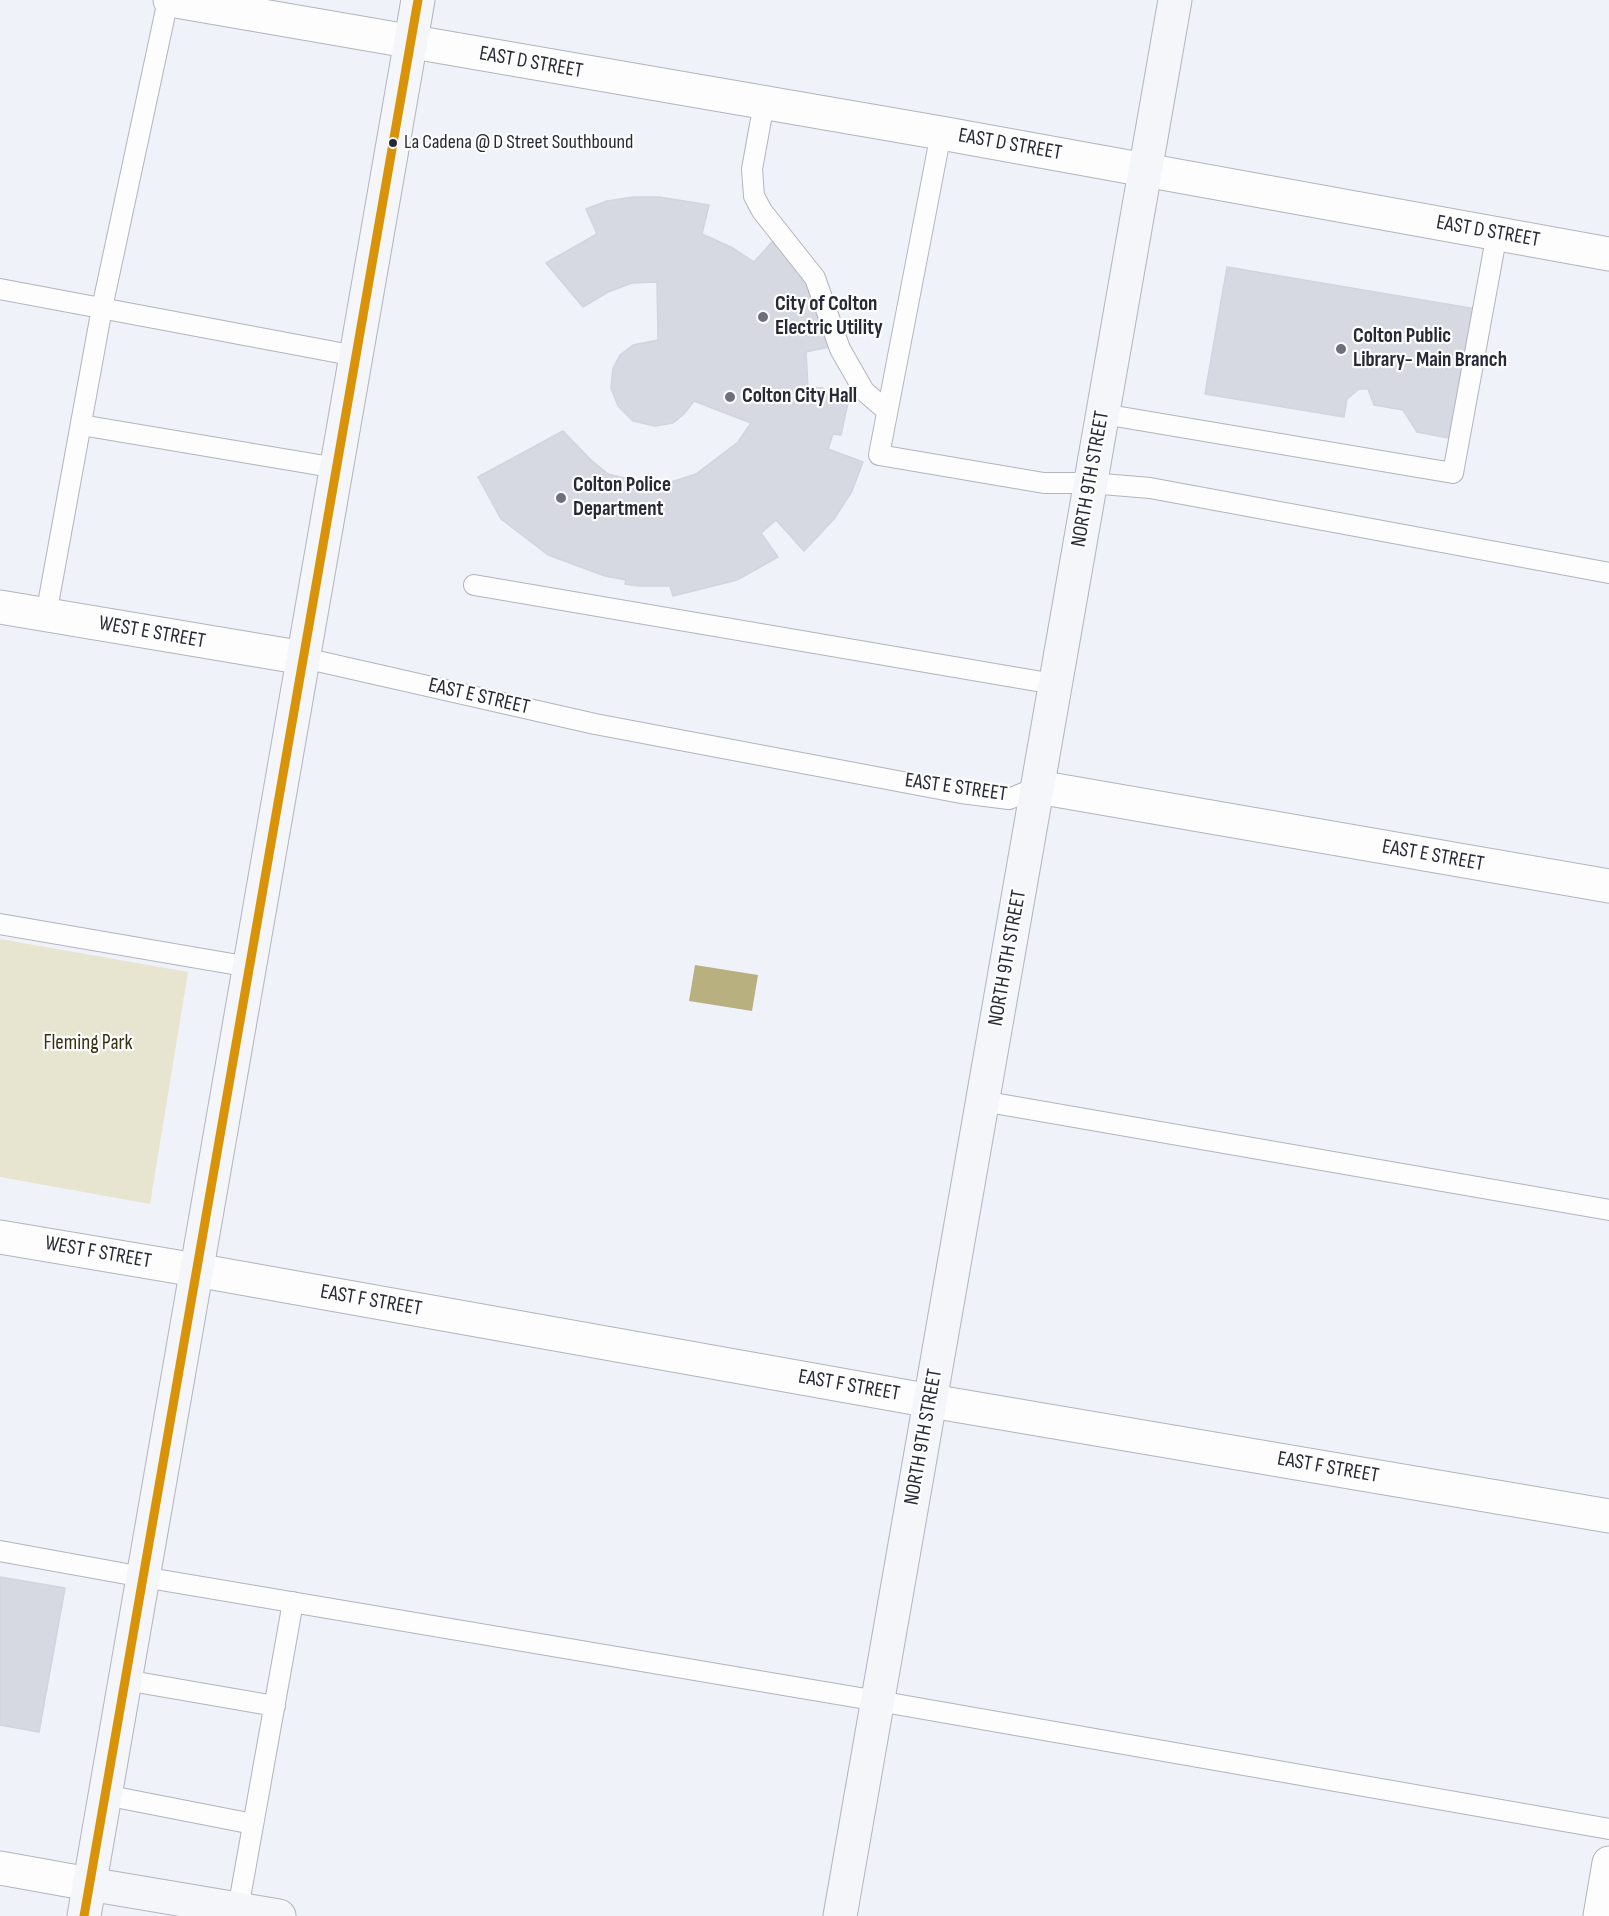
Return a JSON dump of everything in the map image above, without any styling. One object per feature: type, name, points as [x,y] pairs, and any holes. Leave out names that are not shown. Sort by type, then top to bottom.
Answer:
[{"type":"street","name":"EAST D STREET","points":[[169,0],[941,133],[1609,254]]},
{"type":"street","points":[[84,1916],[418,0]]},
{"type":"street","name":"NORTH 9TH STREET","points":[[840,1916],[1175,0]]},
{"type":"street","name":"WEST E STREET","points":[[0,607],[304,658]]},
{"type":"street","name":"EAST E STREET","points":[[1038,787],[1609,886]]},
{"type":"street","name":"WEST F STREET","points":[[0,1236],[196,1270]]},
{"type":"street","name":"EAST F STREET","points":[[196,1270],[931,1401],[1609,1516]]},
{"type":"street","points":[[1600,1916],[1609,1863]]},
{"type":"street","points":[[0,1868],[279,1916]]},
{"type":"lane","points":[[46,615],[102,308],[169,0]]},
{"type":"lane","points":[[764,103],[752,168],[754,196],[762,211],[815,278],[840,349],[864,391],[887,411]]},
{"type":"lane","points":[[941,133],[879,454],[1044,483],[1090,483],[1150,488],[1609,573]]},
{"type":"lane","points":[[1103,414],[1453,473],[1497,233]]},
{"type":"lane","points":[[0,289],[356,356]]},
{"type":"lane","points":[[81,424],[337,468]]},
{"type":"lane","points":[[474,585],[1054,684]]},
{"type":"lane","name":"EAST E STREET","points":[[304,658],[595,724],[961,793],[1009,800],[1038,787]]},
{"type":"lane","points":[[0,924],[250,967]]},
{"type":"lane","points":[[982,1101],[1609,1210]]},
{"type":"lane","points":[[0,1551],[1609,1829]]},
{"type":"lane","points":[[238,1909],[293,1602]]},
{"type":"lane","points":[[125,1680],[274,1706]]},
{"type":"lane","points":[[105,1795],[253,1824]]},
{"type":"green space","name":"Fleming Park","points":[[0,939],[188,972],[150,1204],[0,1177]]},
{"type":"shaded area","points":[[695,965],[758,975],[752,1011],[689,1001]]},
{"type":"building","name":"Colton City Hall","points":[[634,197],[659,197],[709,205],[702,234],[733,248],[754,262],[772,242],[790,260],[807,281],[834,346],[806,352],[808,387],[823,388],[823,394],[849,398],[841,435],[833,434],[828,449],[863,462],[852,491],[834,519],[804,551],[776,520],[761,533],[778,557],[737,580],[673,596],[670,586],[625,584],[626,580],[605,576],[548,555],[501,519],[478,477],[563,431],[608,474],[648,484],[668,483],[696,474],[738,442],[751,423],[694,401],[673,423],[655,426],[633,421],[618,406],[611,388],[613,368],[620,355],[633,345],[658,340],[657,282],[632,283],[608,292],[583,307],[546,263],[597,234],[586,209],[607,201]]},
{"type":"building","name":"Colton Public Library- Main Branch","points":[[1227,267],[1476,309],[1454,439],[1417,432],[1403,410],[1374,405],[1368,389],[1359,389],[1347,399],[1344,417],[1205,394]]},
{"type":"building","points":[[0,1577],[65,1588],[39,1732],[0,1725]]},
{"type":"transit line","points":[[84,1916],[418,0]]},
{"type":"place","name":"La Cadena @ D Street Southbound","points":[[393,143]]},
{"type":"place","name":"City of Colton Electric Utility","points":[[763,317]]},
{"type":"place","name":"Colton Public Library- Main Branch","points":[[1341,349]]},
{"type":"place","name":"Colton City Hall","points":[[730,397]]},
{"type":"place","name":"Colton Police Department","points":[[561,498]]}]
